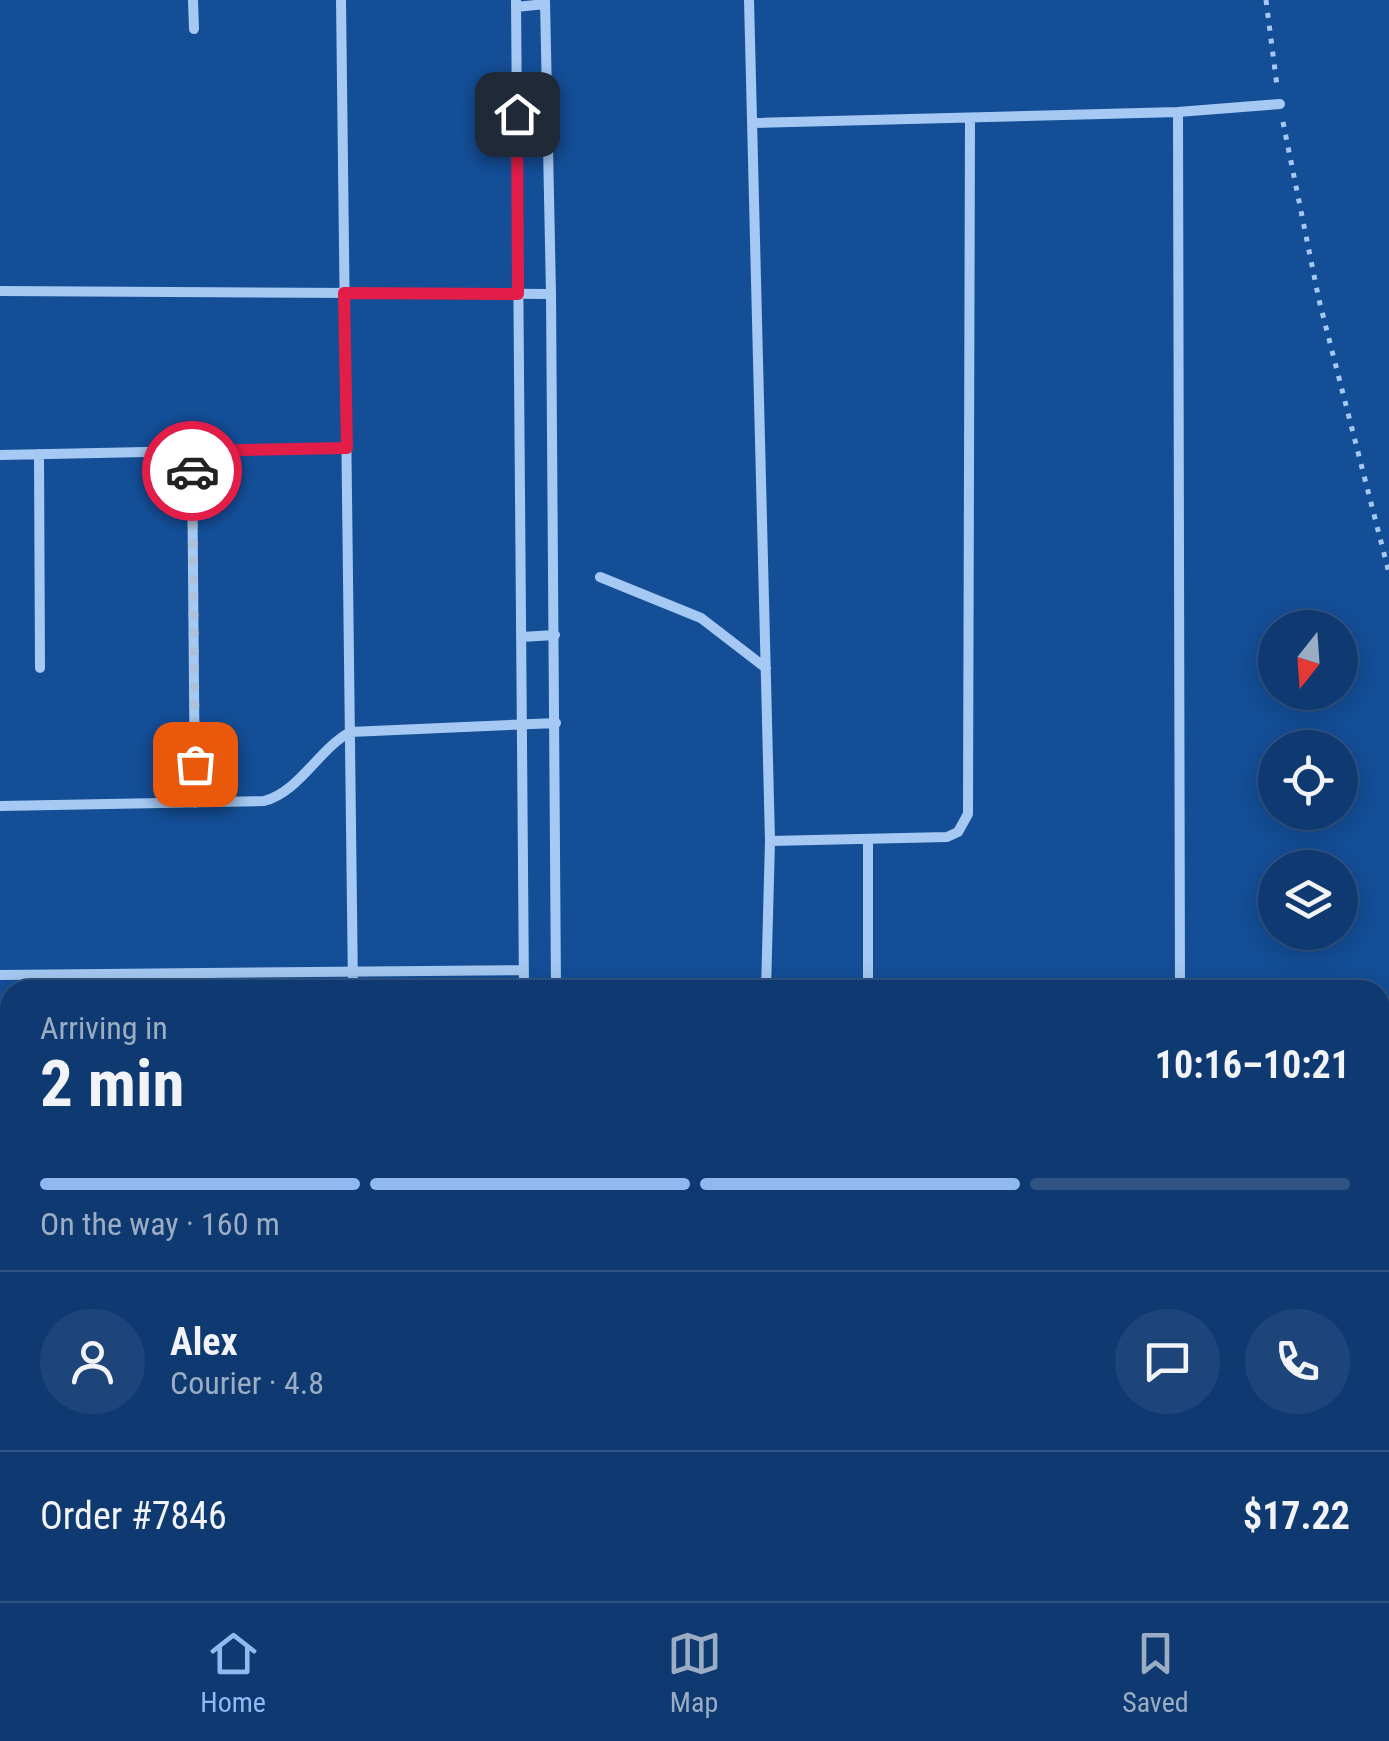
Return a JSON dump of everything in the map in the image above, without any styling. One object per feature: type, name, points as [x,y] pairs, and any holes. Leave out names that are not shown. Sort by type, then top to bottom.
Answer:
[{"type":"street","points":[[193,0],[194,29]]},
{"type":"street","points":[[341,0],[353,980]]},
{"type":"street","points":[[749,0],[770,842],[766,980]]},
{"type":"street","points":[[524,980],[516,3],[545,2],[556,980]]},
{"type":"street","points":[[754,123],[1178,112],[1280,104]]},
{"type":"street","points":[[1178,112],[1180,980]]},
{"type":"street","points":[[770,842],[947,837],[958,832],[968,814],[970,119]]},
{"type":"street","points":[[0,291],[551,294]]},
{"type":"street","points":[[0,455],[347,448]]},
{"type":"street","points":[[192,451],[195,802]]},
{"type":"street","points":[[39,454],[40,668]]},
{"type":"street","points":[[600,577],[701,618],[766,668]]},
{"type":"street","points":[[522,637],[555,635]]},
{"type":"street","points":[[0,806],[264,802],[277,798],[327,748],[350,732],[556,723]]},
{"type":"street","points":[[868,839],[868,980]]},
{"type":"street","points":[[0,975],[524,970]]},
{"type":"path","points":[[1266,0],[1280,104],[1319,300],[1389,573]]},
{"type":"way so far","points":[[192,471],[195,764]]},
{"type":"route","points":[[192,471],[192,451],[347,448],[344,293],[518,294],[517,114]]}]
